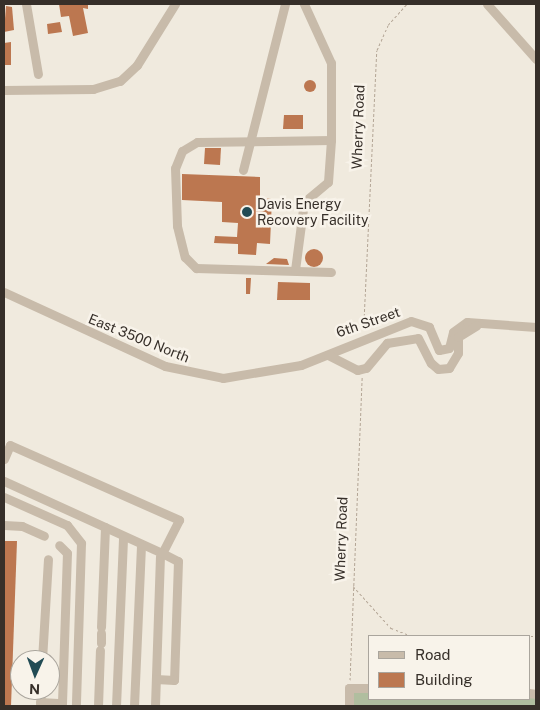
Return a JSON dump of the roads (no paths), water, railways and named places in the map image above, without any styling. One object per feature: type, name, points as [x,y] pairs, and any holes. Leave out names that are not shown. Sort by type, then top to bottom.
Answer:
[{"type":"street","points":[[26,4],[38,74]]},
{"type":"street","points":[[4,90],[93,89],[120,81],[137,65],[175,4]]},
{"type":"street","points":[[242,170],[285,4]]},
{"type":"street","points":[[295,270],[304,202],[328,182],[330,140],[331,63],[304,4]]},
{"type":"street","points":[[487,4],[536,59]]},
{"type":"street","points":[[330,140],[197,142],[182,151],[175,168],[177,226],[185,257],[196,268],[331,272]]},
{"type":"street","name":"East 3500 North","points":[[4,292],[128,351],[193,374],[223,378],[266,374],[328,355]]},
{"type":"street","name":"6th Street","points":[[477,325],[458,337],[458,353],[449,368],[438,369],[431,363],[418,338],[387,343],[366,368],[357,370],[328,355],[335,348],[411,321],[429,327],[434,347],[444,350],[459,324],[536,327]]},
{"type":"street","points":[[4,459],[10,445],[179,520],[162,553],[155,706]]},
{"type":"street","points":[[4,481],[178,561],[174,680],[156,679]]},
{"type":"street","points":[[4,497],[67,525],[81,543],[76,706]]},
{"type":"street","points":[[4,525],[22,526],[44,536]]},
{"type":"street","points":[[98,706],[105,527]]},
{"type":"street","points":[[116,706],[123,536]]},
{"type":"street","points":[[40,704],[62,703],[67,553],[58,544]]},
{"type":"street","points":[[134,706],[140,544]]},
{"type":"street","points":[[43,650],[48,559]]},
{"type":"street","points":[[349,706],[350,688],[368,688]]},
{"type":"place","name":"Davis Energy Recovery Facility","points":[[247,212]]}]
